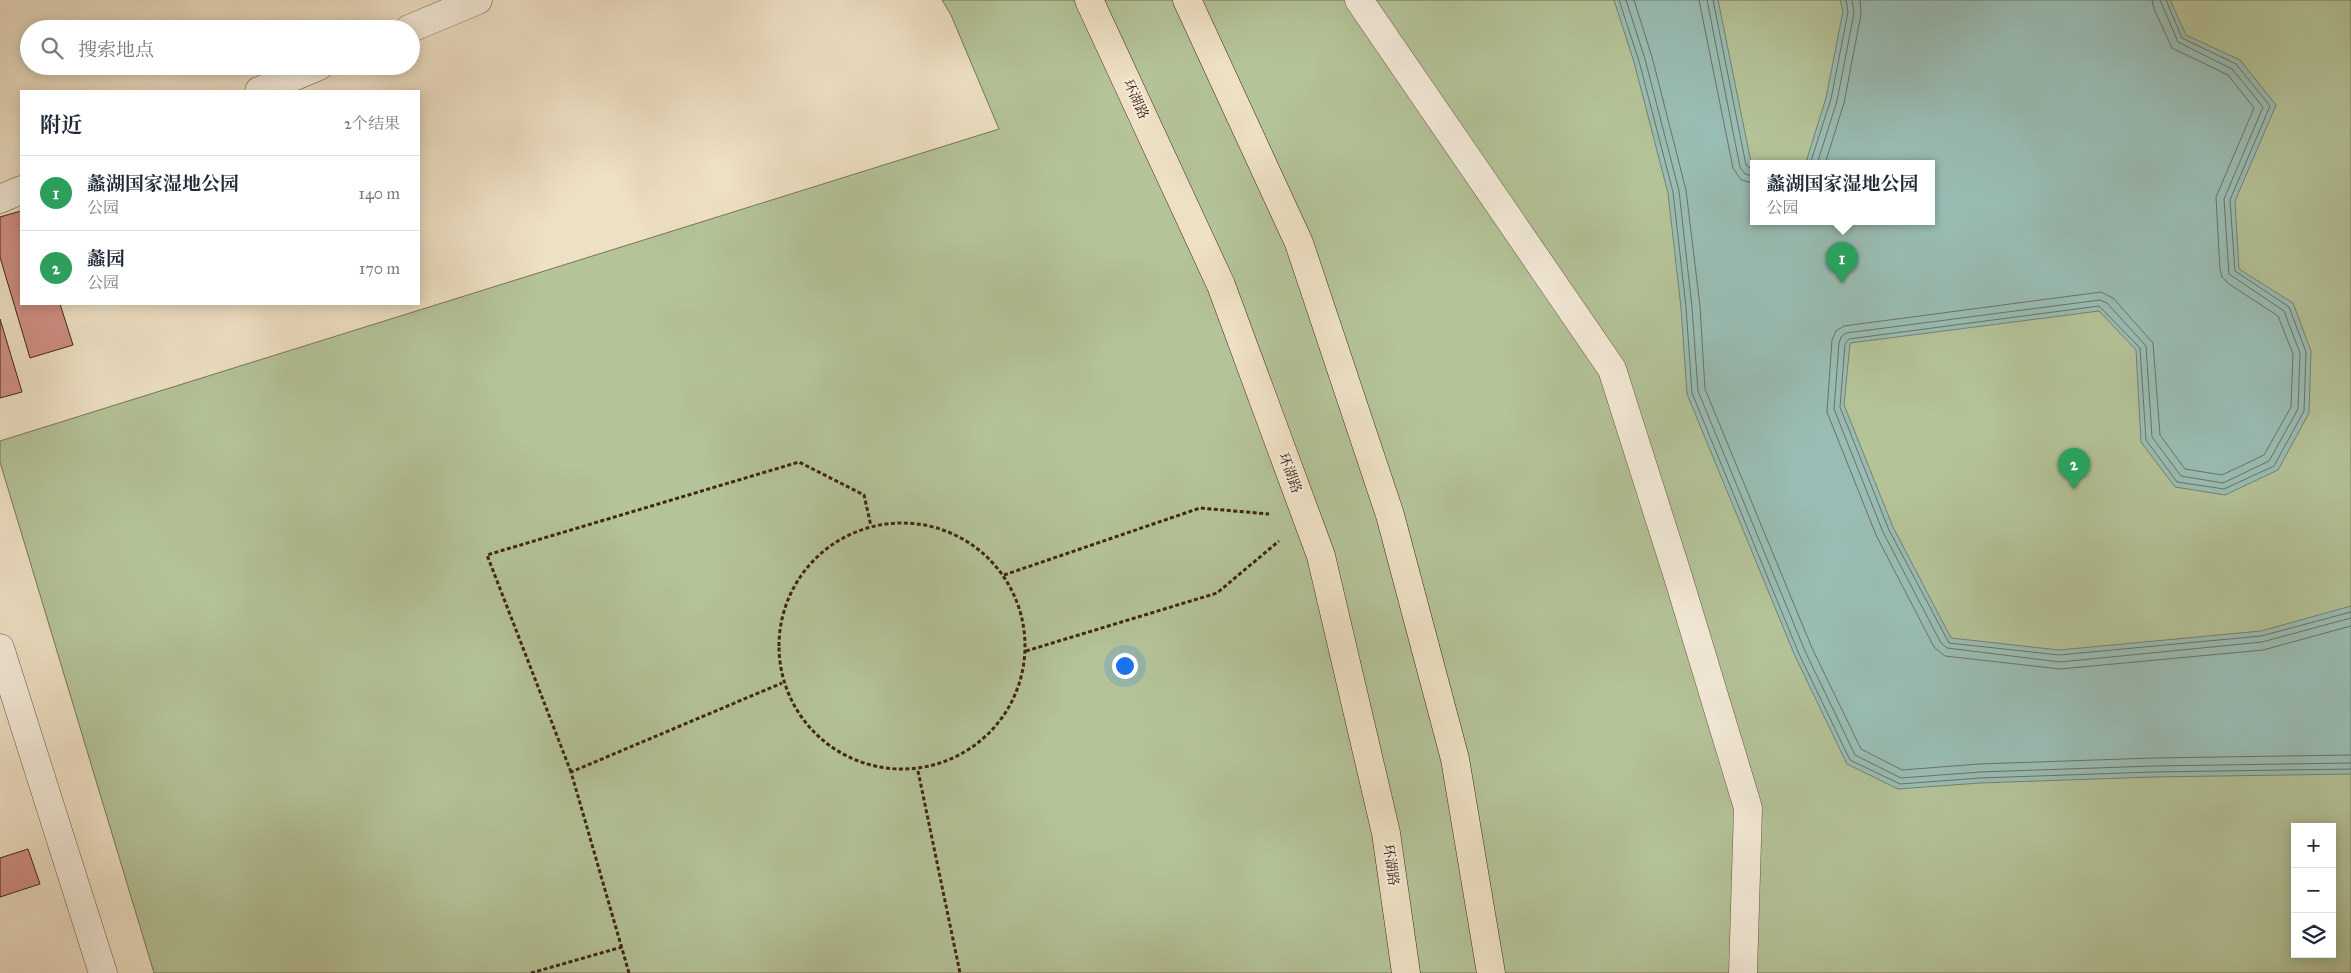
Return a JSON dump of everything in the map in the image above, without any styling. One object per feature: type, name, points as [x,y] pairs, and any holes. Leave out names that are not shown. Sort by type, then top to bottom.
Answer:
[{"type":"main road","name":"环湖路","points":[[1089,0],[1221,285],[1321,556],[1386,832],[1406,973]]},
{"type":"main road","points":[[1188,0],[1299,243],[1390,515],[1455,759],[1491,973]]},
{"type":"street","points":[[420,24],[478,0]]},
{"type":"street","points":[[1359,0],[1612,368],[1748,808],[1744,973]]},
{"type":"street","points":[[261,90],[297,75]]},
{"type":"street","points":[[0,199],[20,190]]},
{"type":"street","points":[[0,648],[103,973]]},
{"type":"path","points":[[629,973],[571,772],[487,555],[799,462],[864,495],[871,526]]},
{"type":"path","points":[[1004,575],[1200,508],[1307,518]]},
{"type":"path","points":[[1026,651],[1217,593],[1307,518]]},
{"type":"path","points":[[920,524],[967,541],[1004,575],[1021,611],[1026,651],[1010,707],[972,750],[918,771],[860,764],[836,749],[812,733],[782,683],[778,633],[793,586],[826,548],[871,526],[920,524]]},
{"type":"path","points":[[571,772],[782,683]]},
{"type":"path","points":[[918,771],[960,973]]},
{"type":"path","points":[[531,973],[622,947]]},
{"type":"green space","points":[[942,0],[2351,0],[2351,973],[154,973],[0,462],[0,441],[999,129],[951,15]]},
{"type":"water","points":[[1614,0],[1718,0],[1751,160],[1750,225],[1935,225],[1935,160],[1807,160],[1826,98],[1843,11],[1840,0],[2170,0],[2186,35],[2240,60],[2276,105],[2235,201],[2239,269],[2293,303],[2311,351],[2309,413],[2278,470],[2225,495],[2175,487],[2141,442],[2136,350],[2099,311],[1850,343],[1844,405],[1893,527],[1951,638],[2059,650],[2261,631],[2351,606],[2351,774],[2153,777],[1980,783],[1898,789],[1847,764],[1795,656],[1687,394],[1681,308],[1668,193],[1634,62]]},
{"type":"building","points":[[20,211],[20,305],[60,305],[73,345],[30,358],[0,257],[0,217]]},
{"type":"building","points":[[0,319],[22,392],[0,398]]},
{"type":"building","points":[[28,849],[40,884],[0,897],[0,858]]},
{"type":"place","name":"蠡湖国家湿地公园","points":[[1842,283]]},
{"type":"place","name":"蠡园","points":[[2074,489]]}]
